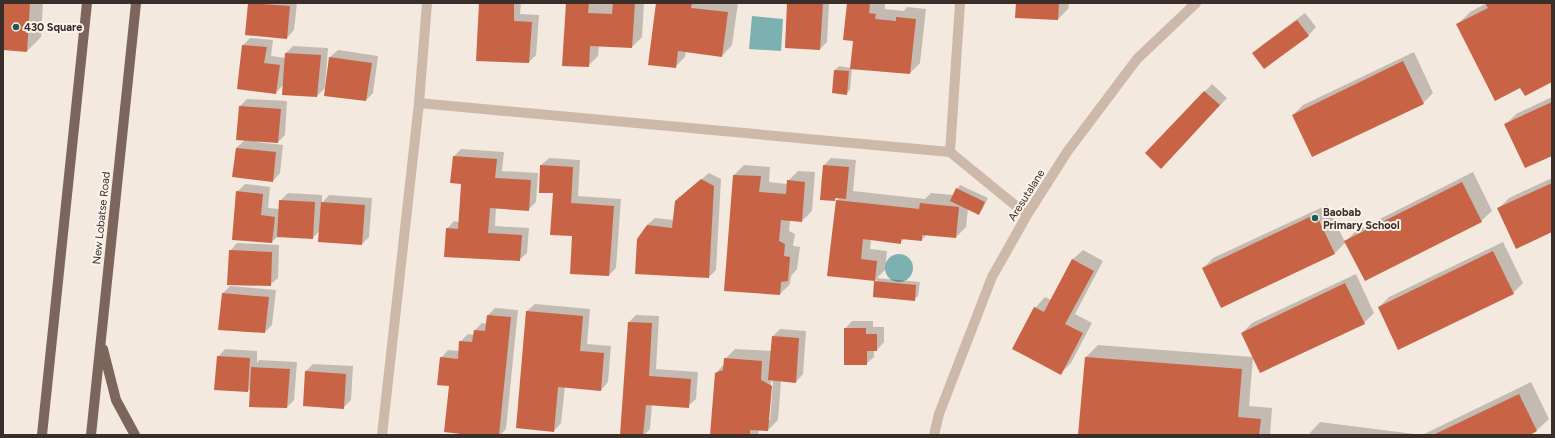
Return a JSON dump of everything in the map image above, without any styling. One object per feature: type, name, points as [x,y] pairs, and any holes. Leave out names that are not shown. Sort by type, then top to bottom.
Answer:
[{"type":"main road","points":[[42,435],[87,3]]},
{"type":"main road","name":"New Lobatse Road","points":[[91,435],[136,3]]},
{"type":"main road","points":[[100,341],[116,400],[135,435]]},
{"type":"street","points":[[382,435],[419,103],[427,3]]},
{"type":"street","points":[[950,152],[960,3]]},
{"type":"street","name":"Aresutalane","points":[[934,435],[939,414],[992,277],[1027,215],[1067,152],[1137,59],[1196,3]]},
{"type":"street","points":[[419,103],[950,152],[1027,215]]},
{"type":"water","points":[[752,16],[783,19],[781,51],[749,49]]},
{"type":"water","points":[[899,254],[909,258],[913,268],[909,278],[899,282],[889,278],[885,268],[889,258]]},
{"type":"building","name":"430 Square","points":[[3,3],[30,3],[27,52],[3,50]]},
{"type":"building","points":[[248,3],[290,6],[287,39],[245,35]]},
{"type":"building","points":[[479,3],[514,3],[514,21],[532,22],[529,63],[476,61]]},
{"type":"building","points":[[566,3],[589,3],[588,13],[612,14],[613,3],[635,3],[632,48],[590,46],[589,67],[562,66]]},
{"type":"building","points":[[656,3],[692,3],[691,8],[728,12],[722,57],[678,51],[676,68],[648,65]]},
{"type":"building","points":[[787,3],[823,3],[820,50],[785,48]]},
{"type":"building","points":[[847,3],[870,3],[869,13],[876,14],[875,19],[896,21],[896,17],[916,19],[910,74],[850,69],[853,41],[843,40]]},
{"type":"building","points":[[1016,3],[1059,3],[1058,20],[1015,18]]},
{"type":"building","points":[[1485,3],[1552,3],[1552,82],[1525,96],[1520,88],[1495,101],[1456,24],[1488,8]]},
{"type":"building","points":[[1297,20],[1309,36],[1264,69],[1252,53]]},
{"type":"building","points":[[242,45],[267,47],[264,63],[280,65],[276,94],[237,89]]},
{"type":"building","points":[[285,53],[321,55],[317,97],[282,95]]},
{"type":"building","points":[[329,57],[372,63],[366,101],[324,96]]},
{"type":"building","points":[[1403,61],[1424,104],[1312,157],[1292,115]]},
{"type":"building","points":[[834,70],[849,71],[847,95],[832,93]]},
{"type":"building","points":[[1204,91],[1220,105],[1161,169],[1145,153]]},
{"type":"building","points":[[1552,102],[1552,156],[1525,168],[1504,124]]},
{"type":"building","points":[[239,106],[281,109],[278,143],[236,140]]},
{"type":"building","points":[[236,148],[276,152],[273,182],[232,177]]},
{"type":"building","points":[[453,156],[497,159],[495,178],[531,180],[529,211],[490,208],[488,233],[522,235],[520,261],[444,257],[446,228],[458,229],[461,184],[450,183]]},
{"type":"building","points":[[540,165],[573,167],[571,203],[614,206],[609,276],[570,274],[572,236],[550,235],[553,193],[539,193]]},
{"type":"building","points":[[823,165],[849,167],[846,199],[835,198],[835,201],[820,200]]},
{"type":"building","points":[[733,175],[761,176],[759,192],[786,194],[787,180],[805,182],[802,222],[781,220],[779,241],[785,244],[784,256],[790,257],[788,281],[781,282],[780,295],[724,291]]},
{"type":"building","points":[[701,179],[714,186],[709,278],[635,274],[637,239],[647,225],[672,228],[675,201]]},
{"type":"building","points":[[1462,182],[1482,222],[1365,281],[1344,241]]},
{"type":"building","points":[[1552,183],[1552,232],[1516,249],[1497,208]]},
{"type":"building","points":[[956,188],[985,202],[979,215],[950,201]]},
{"type":"building","points":[[236,191],[263,194],[261,215],[275,217],[272,243],[232,240]]},
{"type":"building","points":[[279,200],[315,202],[313,239],[277,237]]},
{"type":"building","points":[[836,200],[919,209],[920,203],[959,207],[956,238],[922,235],[922,241],[901,239],[901,244],[863,239],[861,259],[877,261],[875,281],[827,276]]},
{"type":"building","points":[[321,202],[365,205],[362,245],[318,242]]},
{"type":"building","points":[[1316,214],[1335,254],[1221,308],[1202,268]]},
{"type":"building","points":[[229,250],[272,252],[271,286],[227,285]]},
{"type":"building","points":[[1493,251],[1514,294],[1398,350],[1378,307]]},
{"type":"building","points":[[1072,259],[1094,271],[1065,324],[1083,333],[1061,375],[1012,349],[1034,307],[1044,312]]},
{"type":"building","points":[[874,281],[916,285],[915,301],[873,297]]},
{"type":"building","points":[[1345,283],[1365,324],[1260,373],[1241,333]]},
{"type":"building","points":[[222,293],[269,297],[265,333],[218,330]]},
{"type":"building","points":[[526,311],[583,316],[580,351],[604,353],[601,391],[558,387],[554,432],[516,428]]},
{"type":"building","points":[[487,315],[511,317],[499,435],[470,435],[444,432],[449,386],[437,385],[440,357],[458,359],[459,341],[472,342],[474,330],[485,331]]},
{"type":"building","points":[[628,322],[652,323],[649,376],[691,379],[689,408],[646,405],[643,435],[620,435]]},
{"type":"building","points":[[844,328],[866,328],[866,334],[877,334],[877,351],[867,351],[867,365],[844,365]]},
{"type":"building","points":[[772,336],[799,338],[796,383],[768,380]]},
{"type":"building","points":[[217,356],[250,358],[248,392],[214,390]]},
{"type":"building","points":[[1085,357],[1242,369],[1238,417],[1261,419],[1259,435],[1078,435]]},
{"type":"building","points":[[724,358],[762,361],[761,380],[772,386],[768,431],[750,430],[750,435],[710,435],[715,373],[723,370]]},
{"type":"building","points":[[251,367],[290,369],[287,408],[249,407]]},
{"type":"building","points":[[305,371],[346,374],[344,409],[303,406]]},
{"type":"building","points":[[1519,394],[1537,431],[1530,435],[1433,435]]},
{"type":"place","name":"430 Square","points":[[16,27]]},
{"type":"place","name":"Baobab Primary School","points":[[1315,218]]}]
